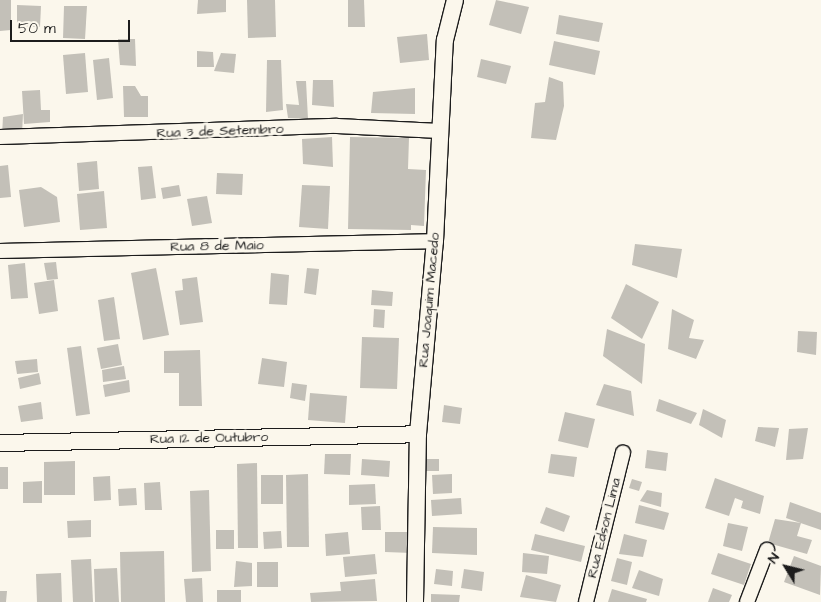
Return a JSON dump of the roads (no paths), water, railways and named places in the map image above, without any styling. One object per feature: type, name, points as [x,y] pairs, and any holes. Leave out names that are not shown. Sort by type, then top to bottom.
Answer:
[{"type":"street","name":"Rua Joaquim Macedo","points":[[416,602],[418,434],[435,241],[445,40],[455,0]]},
{"type":"street","name":"Rua 3 de Setembro","points":[[0,137],[337,126],[440,131]]},
{"type":"street","name":"Rua 8 de Maio","points":[[0,251],[435,241]]},
{"type":"street","name":"Rua 12 de Outubro","points":[[0,443],[418,434]]},
{"type":"street","name":"Rua Edson Lima","points":[[586,602],[623,453]]},
{"type":"street","points":[[746,602],[767,550]]}]
